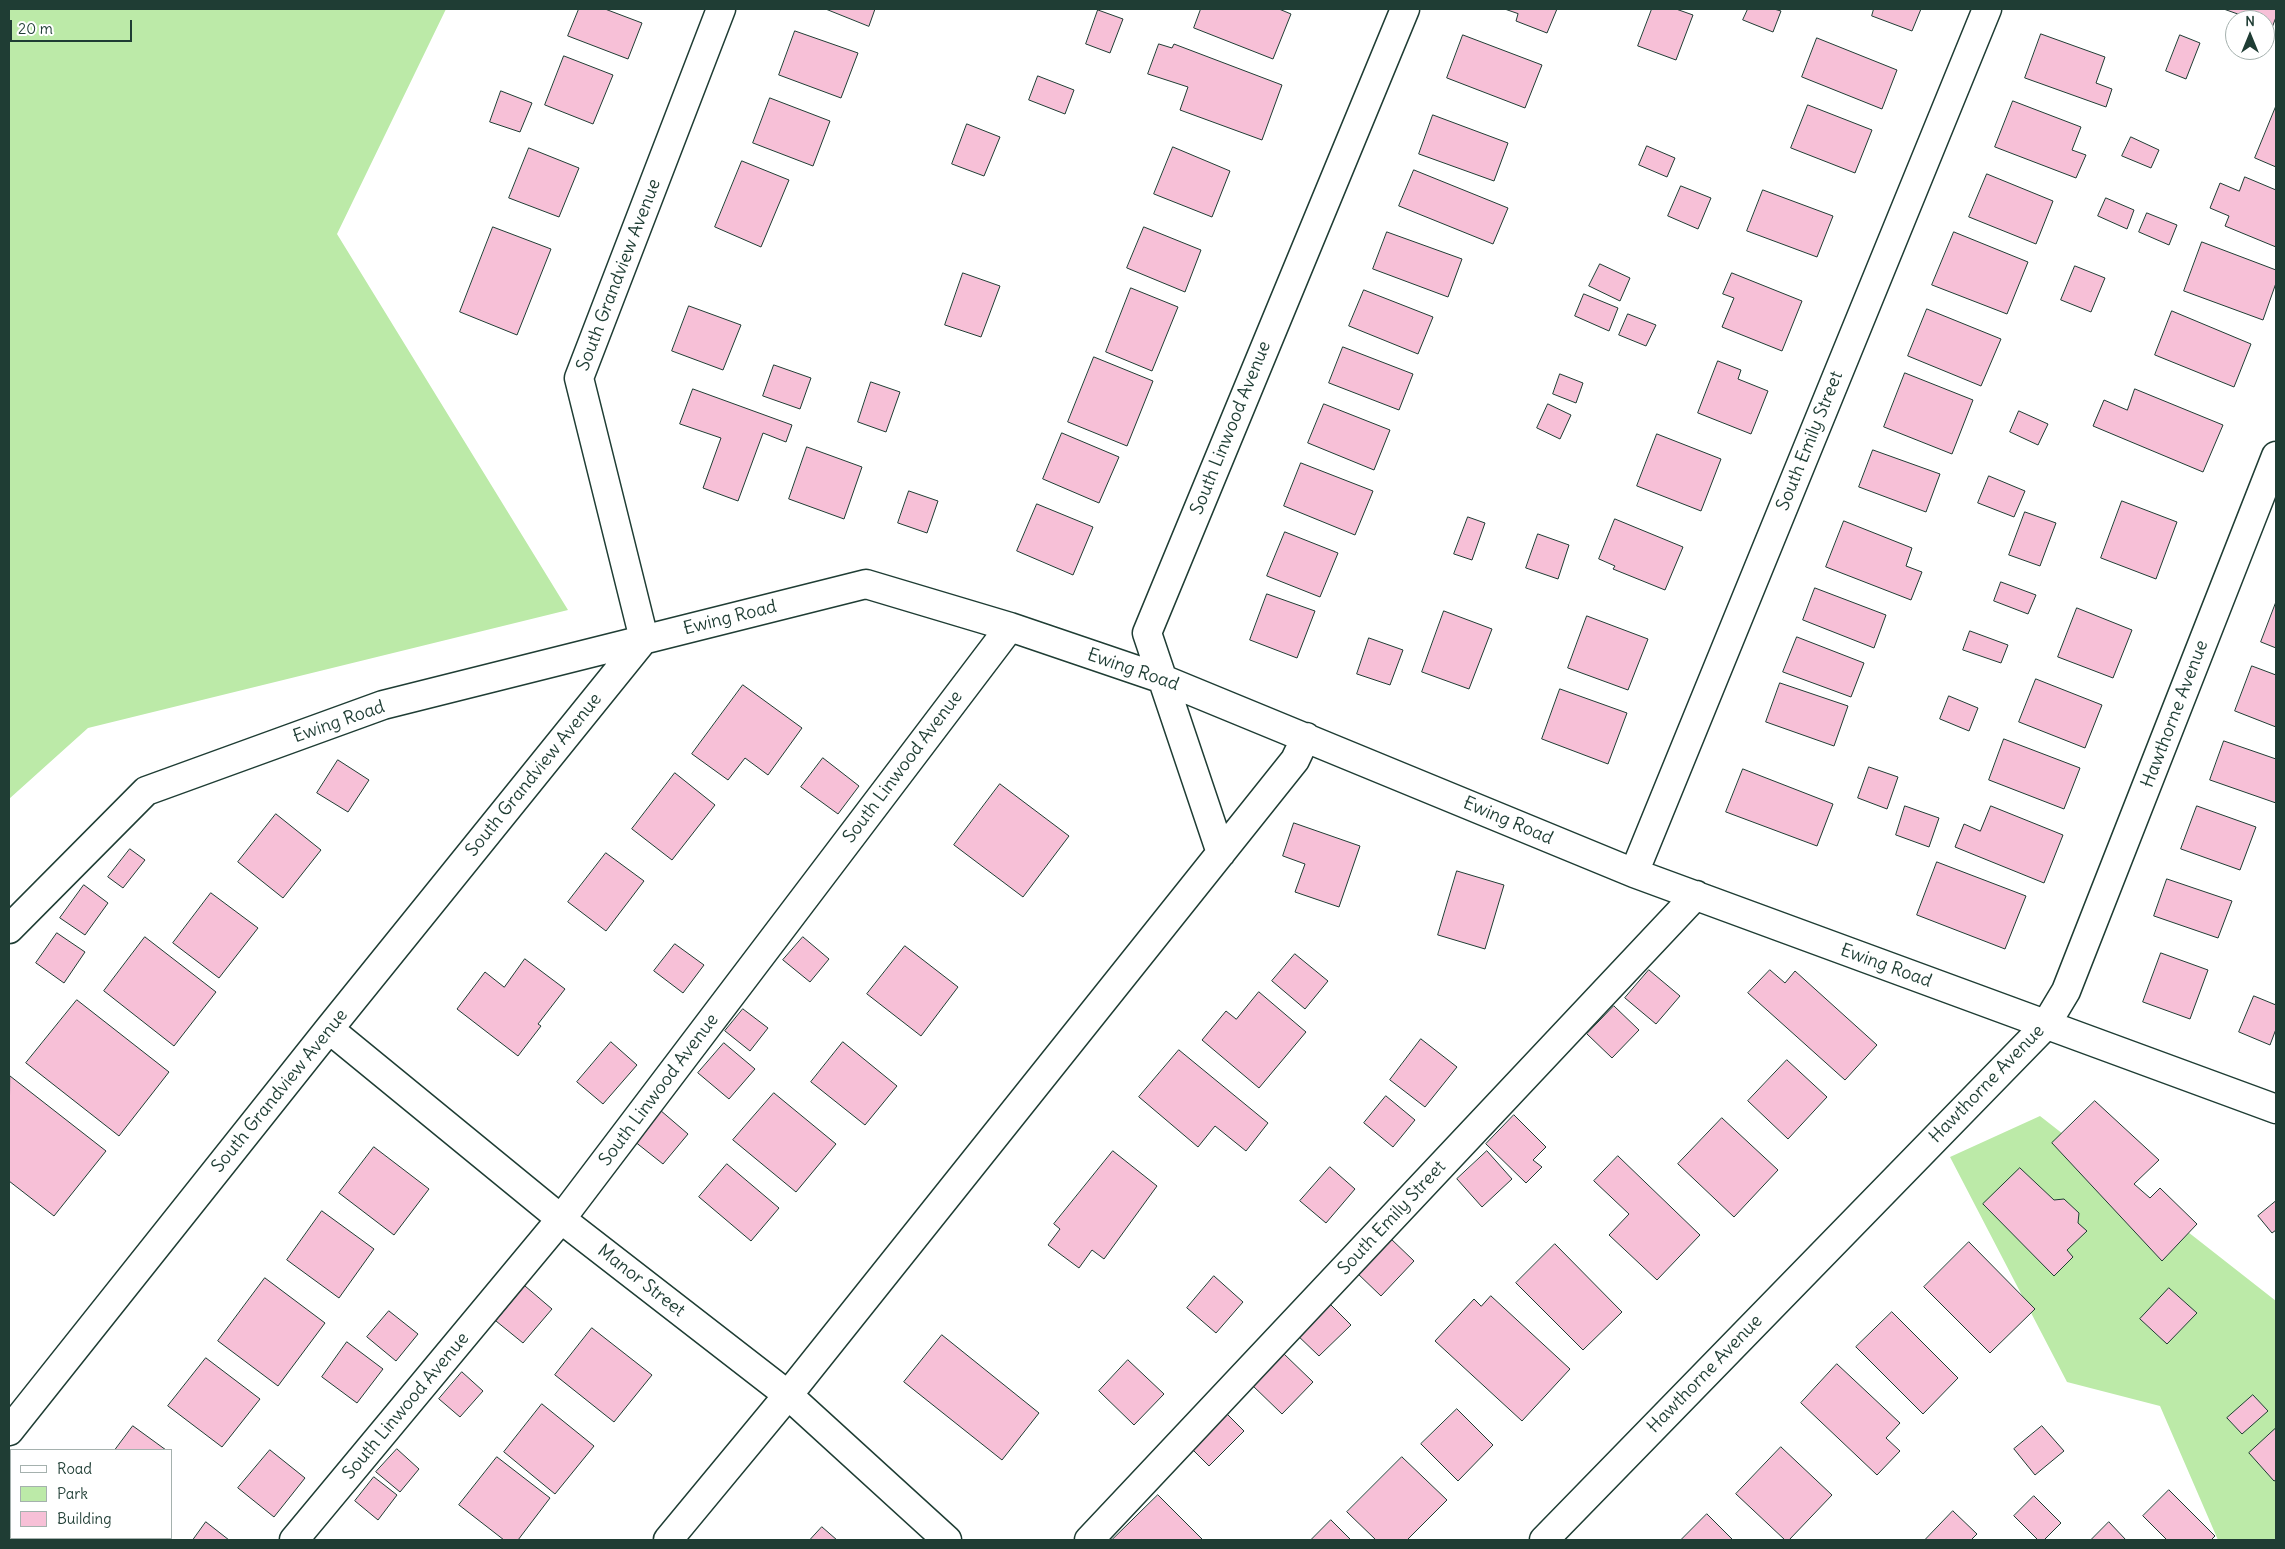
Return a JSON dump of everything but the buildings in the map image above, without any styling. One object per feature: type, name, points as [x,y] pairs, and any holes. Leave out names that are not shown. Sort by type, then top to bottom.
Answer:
[{"type":"street","name":"South Grandview Avenue","points":[[9,1431],[329,1029],[644,639],[579,378],[721,9]]},
{"type":"street","name":"South Linwood Avenue","points":[[1220,853],[1160,678],[1147,633],[1405,9]]},
{"type":"street","name":"South Emily Street","points":[[1634,873],[1987,9]]},
{"type":"street","name":"Hawthorne Avenue","points":[[1544,1540],[2045,1026],[2066,991],[2276,456]]},
{"type":"street","name":"Ewing Road","points":[[9,929],[146,791],[384,705],[866,584],[1010,627],[1160,678],[1634,873],[2045,1026],[2276,1109]]},
{"type":"street","name":"South Linwood Avenue","points":[[294,1540],[561,1219],[1010,627]]},
{"type":"street","points":[[668,1540],[788,1395],[1295,760],[1306,737]]},
{"type":"street","name":"South Emily Street","points":[[1089,1540],[1696,895]]},
{"type":"street","name":"Manor Street","points":[[329,1029],[561,1219],[788,1395],[947,1540]]},
{"type":"green space","points":[[9,9],[446,9],[337,234],[568,610],[88,728],[9,799]]},
{"type":"green space","points":[[2040,1116],[2276,1301],[2276,1540],[2218,1540],[2160,1406],[2067,1382],[1950,1157]]}]
